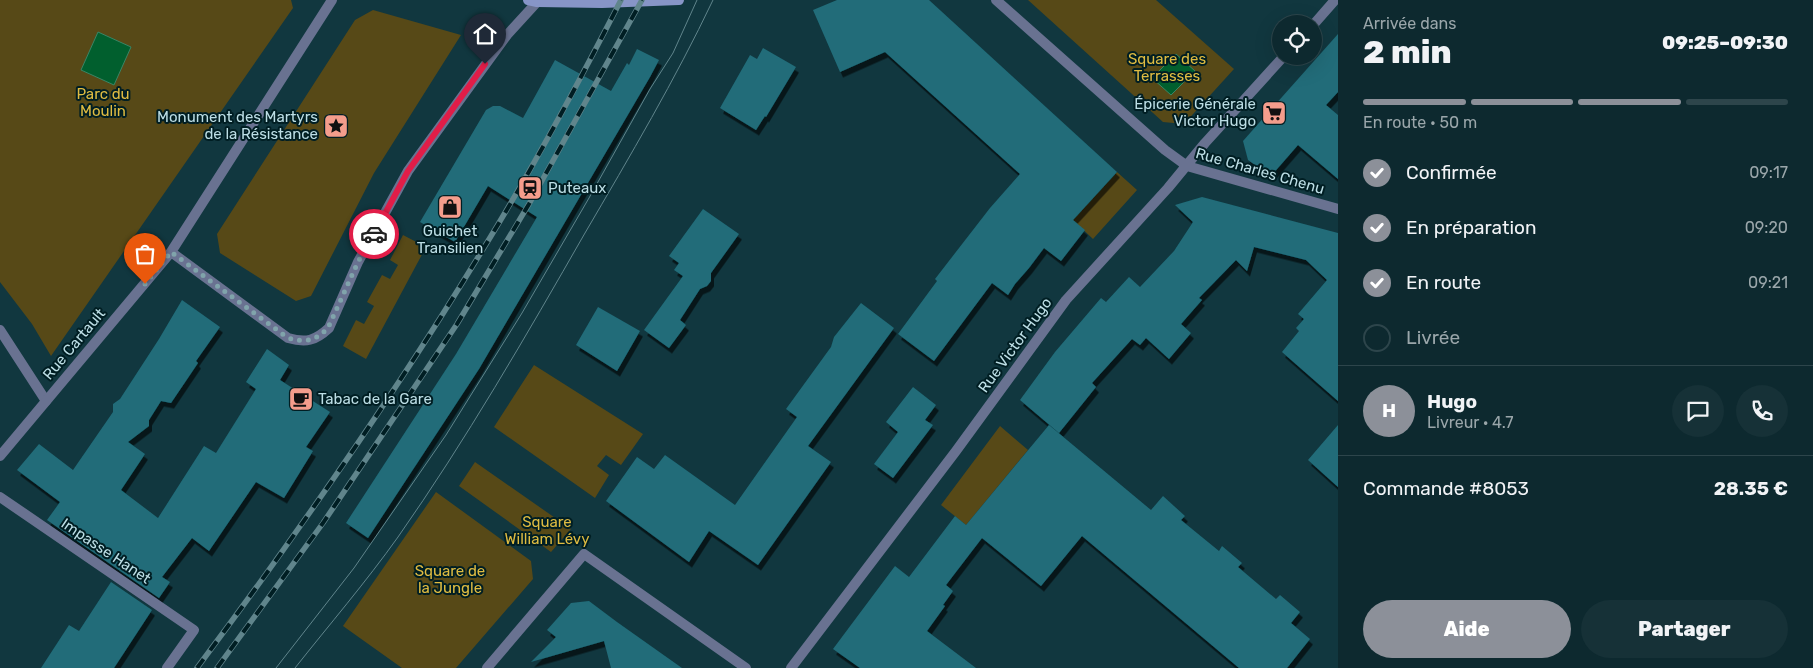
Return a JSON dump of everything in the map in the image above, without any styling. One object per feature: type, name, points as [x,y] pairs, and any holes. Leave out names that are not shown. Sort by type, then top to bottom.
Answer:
[{"type":"street","name":"Rue Cartault","points":[[0,456],[171,252],[332,0]]},
{"type":"street","points":[[171,252],[288,338],[302,342],[320,336],[328,328],[358,262],[408,171],[506,34],[535,1],[602,3],[680,0]]},
{"type":"street","name":"Rue Charles Chenu","points":[[996,0],[1165,150],[1187,166],[1338,209]]},
{"type":"street","points":[[1322,15],[1335,0]]},
{"type":"street","name":"Rue Victor Hugo","points":[[791,668],[956,451],[1066,300],[1276,65]]},
{"type":"street","points":[[0,330],[46,400]]},
{"type":"street","name":"Impasse Hanet","points":[[0,497],[194,630],[167,668]]},
{"type":"street","points":[[487,668],[584,554],[746,668]]},
{"type":"green space","name":"Parc du Moulin","points":[[0,0],[291,0],[293,8],[51,356],[32,324],[0,282]]},
{"type":"green space","name":"Square des Terrasses","points":[[1028,0],[1156,0],[1234,69],[1184,124],[1163,122]]},
{"type":"green space","points":[[373,10],[461,35],[374,173],[311,296],[296,301],[220,253],[217,234],[355,20]]},
{"type":"green space","points":[[1117,172],[1137,190],[1093,239],[1073,220]]},
{"type":"green space","points":[[403,235],[426,247],[366,359],[343,346],[356,320],[364,324],[374,306],[367,302],[382,275],[390,279],[398,265],[390,260]]},
{"type":"green space","points":[[534,365],[643,434],[621,465],[606,455],[597,466],[609,475],[595,498],[494,427]]},
{"type":"green space","points":[[1000,426],[1028,450],[966,525],[941,505]]},
{"type":"green space","name":"Square William Lévy","points":[[475,462],[571,529],[551,552],[459,486]]},
{"type":"green space","name":"Square de la Jungle","points":[[436,492],[531,561],[533,579],[456,668],[402,668],[343,626]]},
{"type":"shaded area","points":[[98,32],[131,47],[114,85],[81,70]]},
{"type":"shaded area","points":[[1176,54],[1195,71],[1171,95],[1152,78]]},
{"type":"building","points":[[837,0],[929,0],[1117,172],[1073,220],[1085,230],[1061,261],[1044,248],[1008,295],[992,283],[934,361],[898,334],[937,281],[935,279],[990,208],[1020,174],[885,52],[840,72],[813,10]]},
{"type":"building","points":[[1338,34],[1338,92],[1326,105],[1338,115],[1338,179],[1298,145],[1271,176],[1248,160],[1243,141],[1310,65],[1322,65],[1322,52]]},
{"type":"building","points":[[763,48],[796,67],[756,130],[720,108],[750,55],[757,59]]},
{"type":"building","points":[[637,49],[659,60],[650,77],[479,369],[368,538],[346,523],[456,354],[537,217],[488,186],[455,242],[420,222],[486,110],[493,106],[500,106],[523,118],[555,60],[611,91],[627,63],[629,65]]},
{"type":"building","points":[[1202,197],[1338,233],[1338,401],[1282,352],[1299,331],[1296,328],[1304,319],[1298,314],[1327,280],[1306,260],[1254,247],[1247,271],[1236,260],[1199,298],[1202,300],[1181,324],[1191,333],[1169,359],[1146,338],[1140,345],[1132,339],[1092,383],[1096,387],[1059,433],[1020,400],[1055,352],[1101,298],[1106,302],[1129,277],[1140,287],[1174,251],[1193,222],[1175,205]]},
{"type":"building","points":[[703,209],[739,234],[711,273],[711,281],[707,286],[700,289],[680,320],[686,325],[669,348],[644,330],[683,276],[674,270],[679,263],[669,256]]},
{"type":"building","points":[[182,300],[220,327],[196,361],[198,363],[171,403],[161,401],[149,420],[149,426],[128,442],[145,454],[121,490],[158,518],[204,446],[216,453],[256,389],[246,382],[267,349],[289,365],[280,380],[330,412],[306,447],[313,451],[284,498],[256,482],[209,551],[192,538],[162,577],[170,582],[159,598],[47,520],[60,502],[17,470],[39,444],[73,470],[113,412],[113,404],[120,399]]},
{"type":"building","points":[[861,303],[894,328],[808,446],[831,462],[758,565],[709,531],[689,562],[606,501],[637,457],[654,469],[665,455],[735,505],[797,417],[786,409],[831,347],[834,337]]},
{"type":"building","points":[[598,307],[640,331],[617,371],[576,345]]},
{"type":"building","points":[[913,387],[936,405],[925,420],[933,425],[893,478],[874,464],[898,432],[886,422]]},
{"type":"building","points":[[1049,425],[1151,510],[1163,496],[1185,516],[1181,520],[1219,551],[1222,546],[1242,563],[1238,567],[1276,599],[1280,595],[1300,612],[1291,623],[1310,639],[1287,668],[1239,668],[1082,536],[1041,586],[966,525]]},
{"type":"building","points":[[1338,425],[1338,487],[1308,460]]},
{"type":"building","points":[[955,516],[982,538],[946,585],[953,591],[927,631],[976,668],[860,668],[833,649],[895,566],[909,577]]},
{"type":"building","points":[[111,582],[152,610],[114,668],[41,668],[69,625],[79,631]]},
{"type":"building","points":[[589,601],[682,668],[611,668],[604,641],[531,662],[556,637],[547,630],[571,603]]},
{"type":"tram line","points":[[276,668],[354,568],[446,435],[522,313],[650,89],[673,53],[697,0]]},
{"type":"tram line","points":[[295,668],[398,537],[471,425],[518,349],[635,147],[668,89],[713,0]]},
{"type":"railway","points":[[197,668],[271,567],[379,413],[447,307],[535,160],[621,0]]},
{"type":"railway","points":[[217,668],[323,523],[457,324],[529,204],[642,0]]},
{"type":"way so far","points":[[145,284],[171,252],[288,338],[302,342],[320,336],[328,328],[358,262],[374,234]]},
{"type":"place","name":"Épicerie Générale Victor Hugo","points":[[1274,113]]},
{"type":"place","name":"Monument des Martyrs de la Résistance","points":[[336,126]]},
{"type":"place","name":"Puteaux","points":[[530,188]]},
{"type":"place","name":"Guichet Transilien","points":[[450,207]]},
{"type":"place","name":"Tabac de la Gare","points":[[301,399]]},
{"type":"route","points":[[374,234],[408,171],[485,64]]}]
